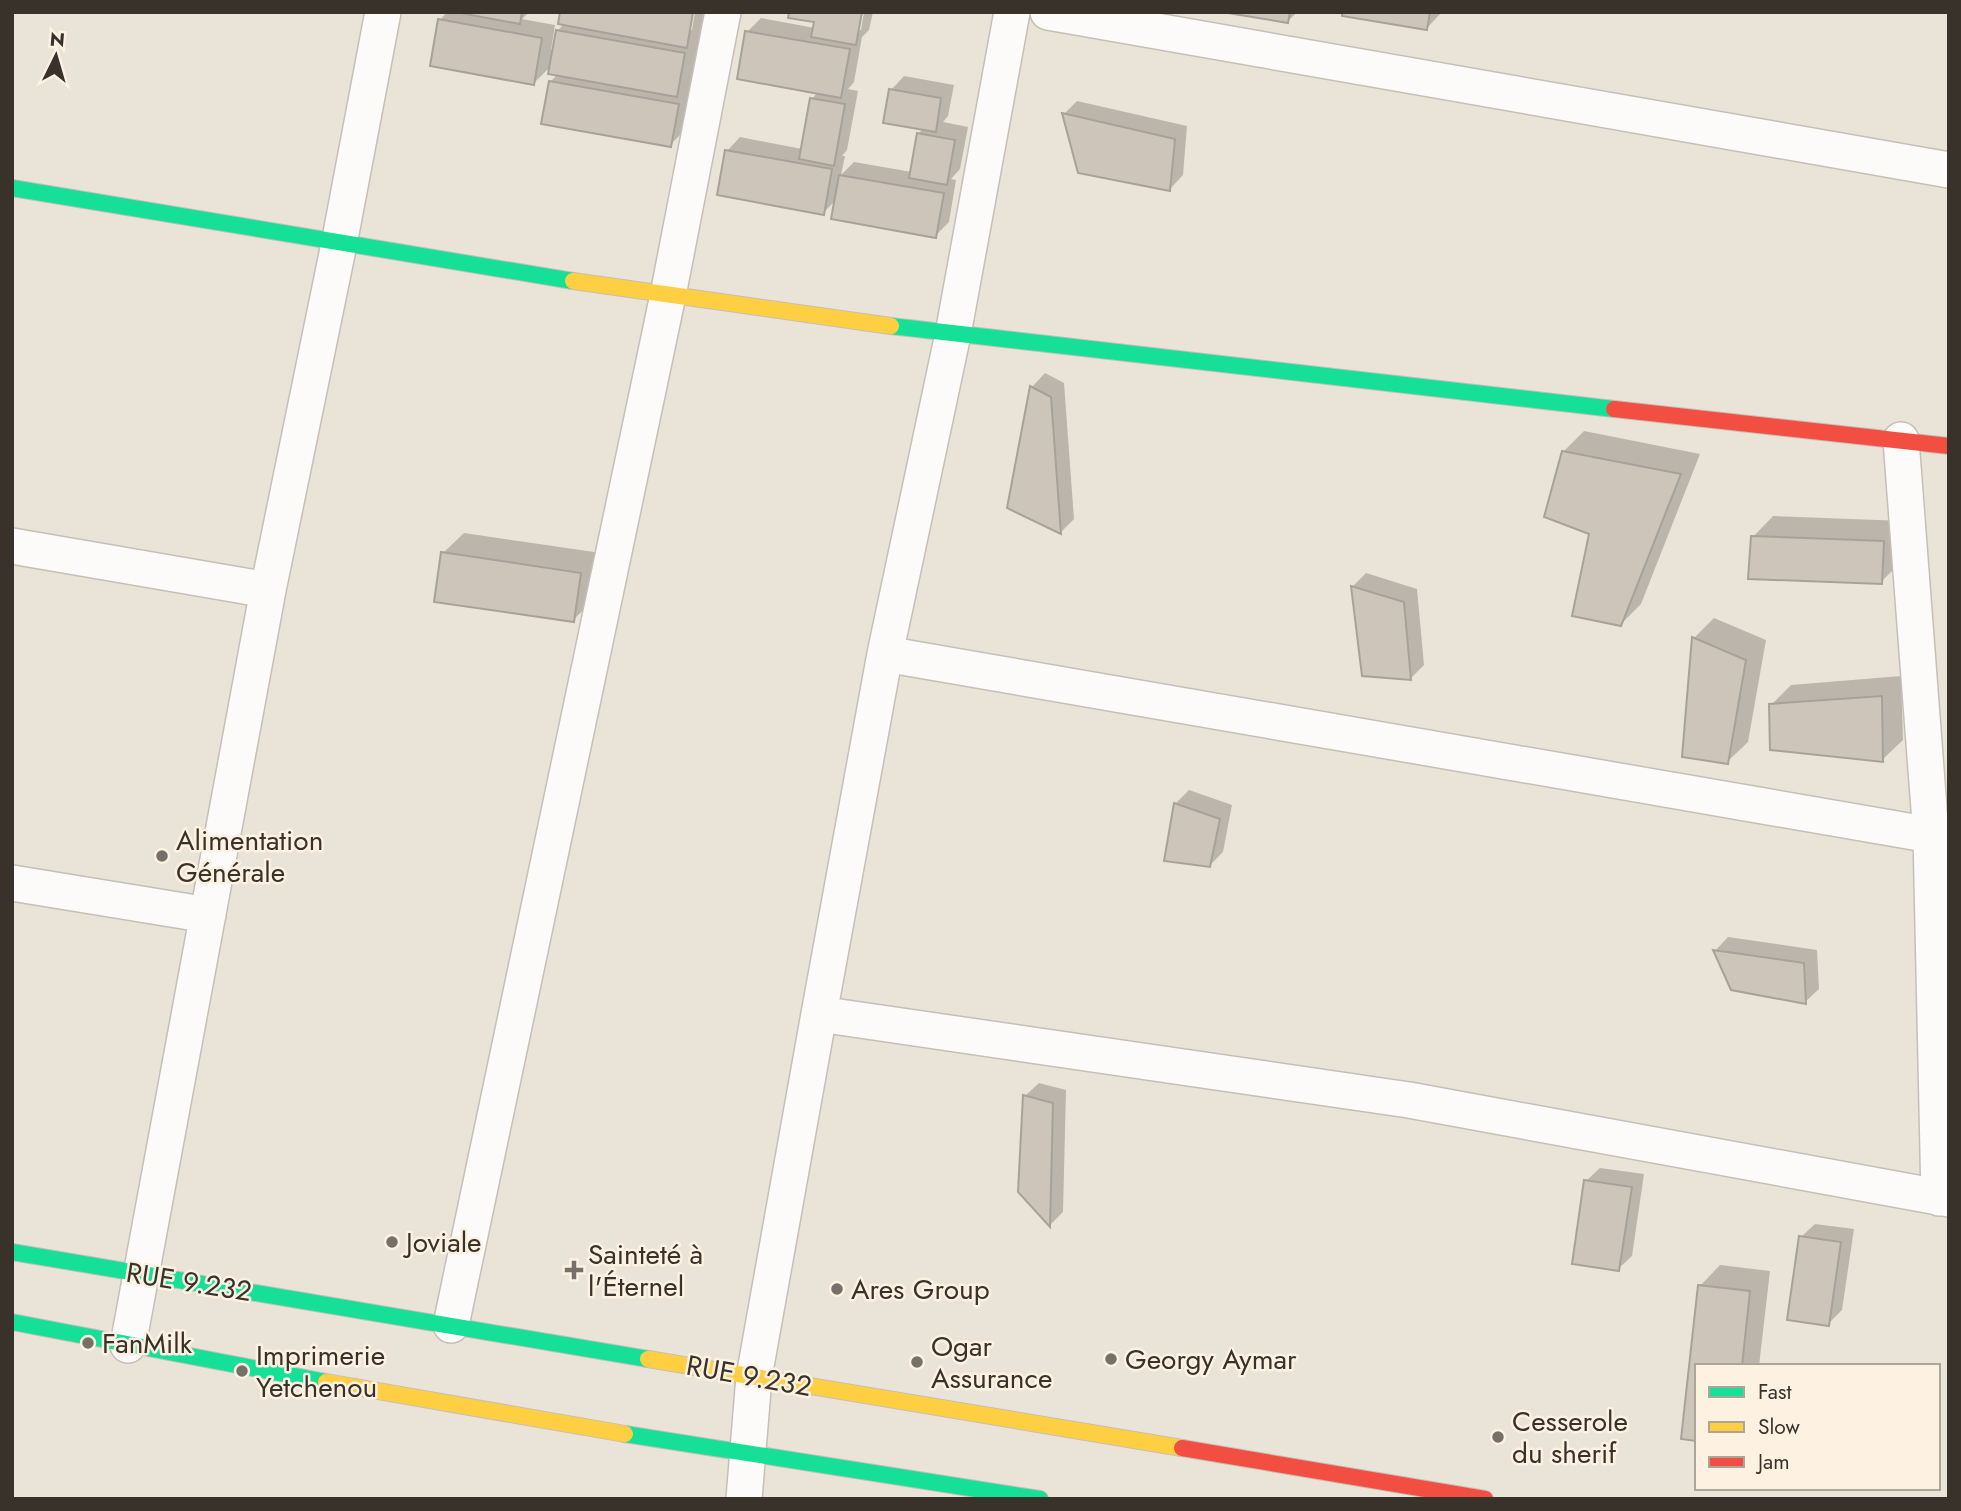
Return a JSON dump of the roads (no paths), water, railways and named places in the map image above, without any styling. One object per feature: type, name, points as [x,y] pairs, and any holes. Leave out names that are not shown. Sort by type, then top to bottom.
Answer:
[{"type":"street","points":[[128,1345],[268,590],[339,244],[383,12]]},
{"type":"street","points":[[451,1325],[668,295],[723,12]]},
{"type":"street","points":[[744,1499],[754,1377],[819,1014],[885,654],[953,334],[1012,12]]},
{"type":"street","points":[[1048,12],[1949,170]]},
{"type":"street","points":[[12,188],[339,244],[668,295],[953,334],[1949,446]]},
{"type":"street","points":[[819,1014],[1409,1100],[1944,1199],[1931,835],[1901,440]]},
{"type":"street","points":[[12,546],[268,590]]},
{"type":"street","points":[[885,654],[1931,835]]},
{"type":"street","points":[[12,883],[208,915]]},
{"type":"street","name":"RUE 9.232","points":[[12,1252],[1485,1499]]},
{"type":"street","points":[[12,1322],[748,1455],[1041,1499]]},
{"type":"place","name":"Alimentation Générale","points":[[162,856]]},
{"type":"place","name":"Joviale","points":[[392,1242]]},
{"type":"place","name":"Sainteté à l'Éternel","points":[[574,1270]]},
{"type":"place","name":"Ares Group","points":[[837,1289]]},
{"type":"place","name":"FanMilk","points":[[88,1343]]},
{"type":"place","name":"Georgy Aymar","points":[[1111,1359]]},
{"type":"place","name":"Ogar Assurance","points":[[917,1362]]},
{"type":"place","name":"Imprimerie Yetchenou","points":[[242,1371]]},
{"type":"place","name":"Cesserole du sherif","points":[[1498,1437]]}]
